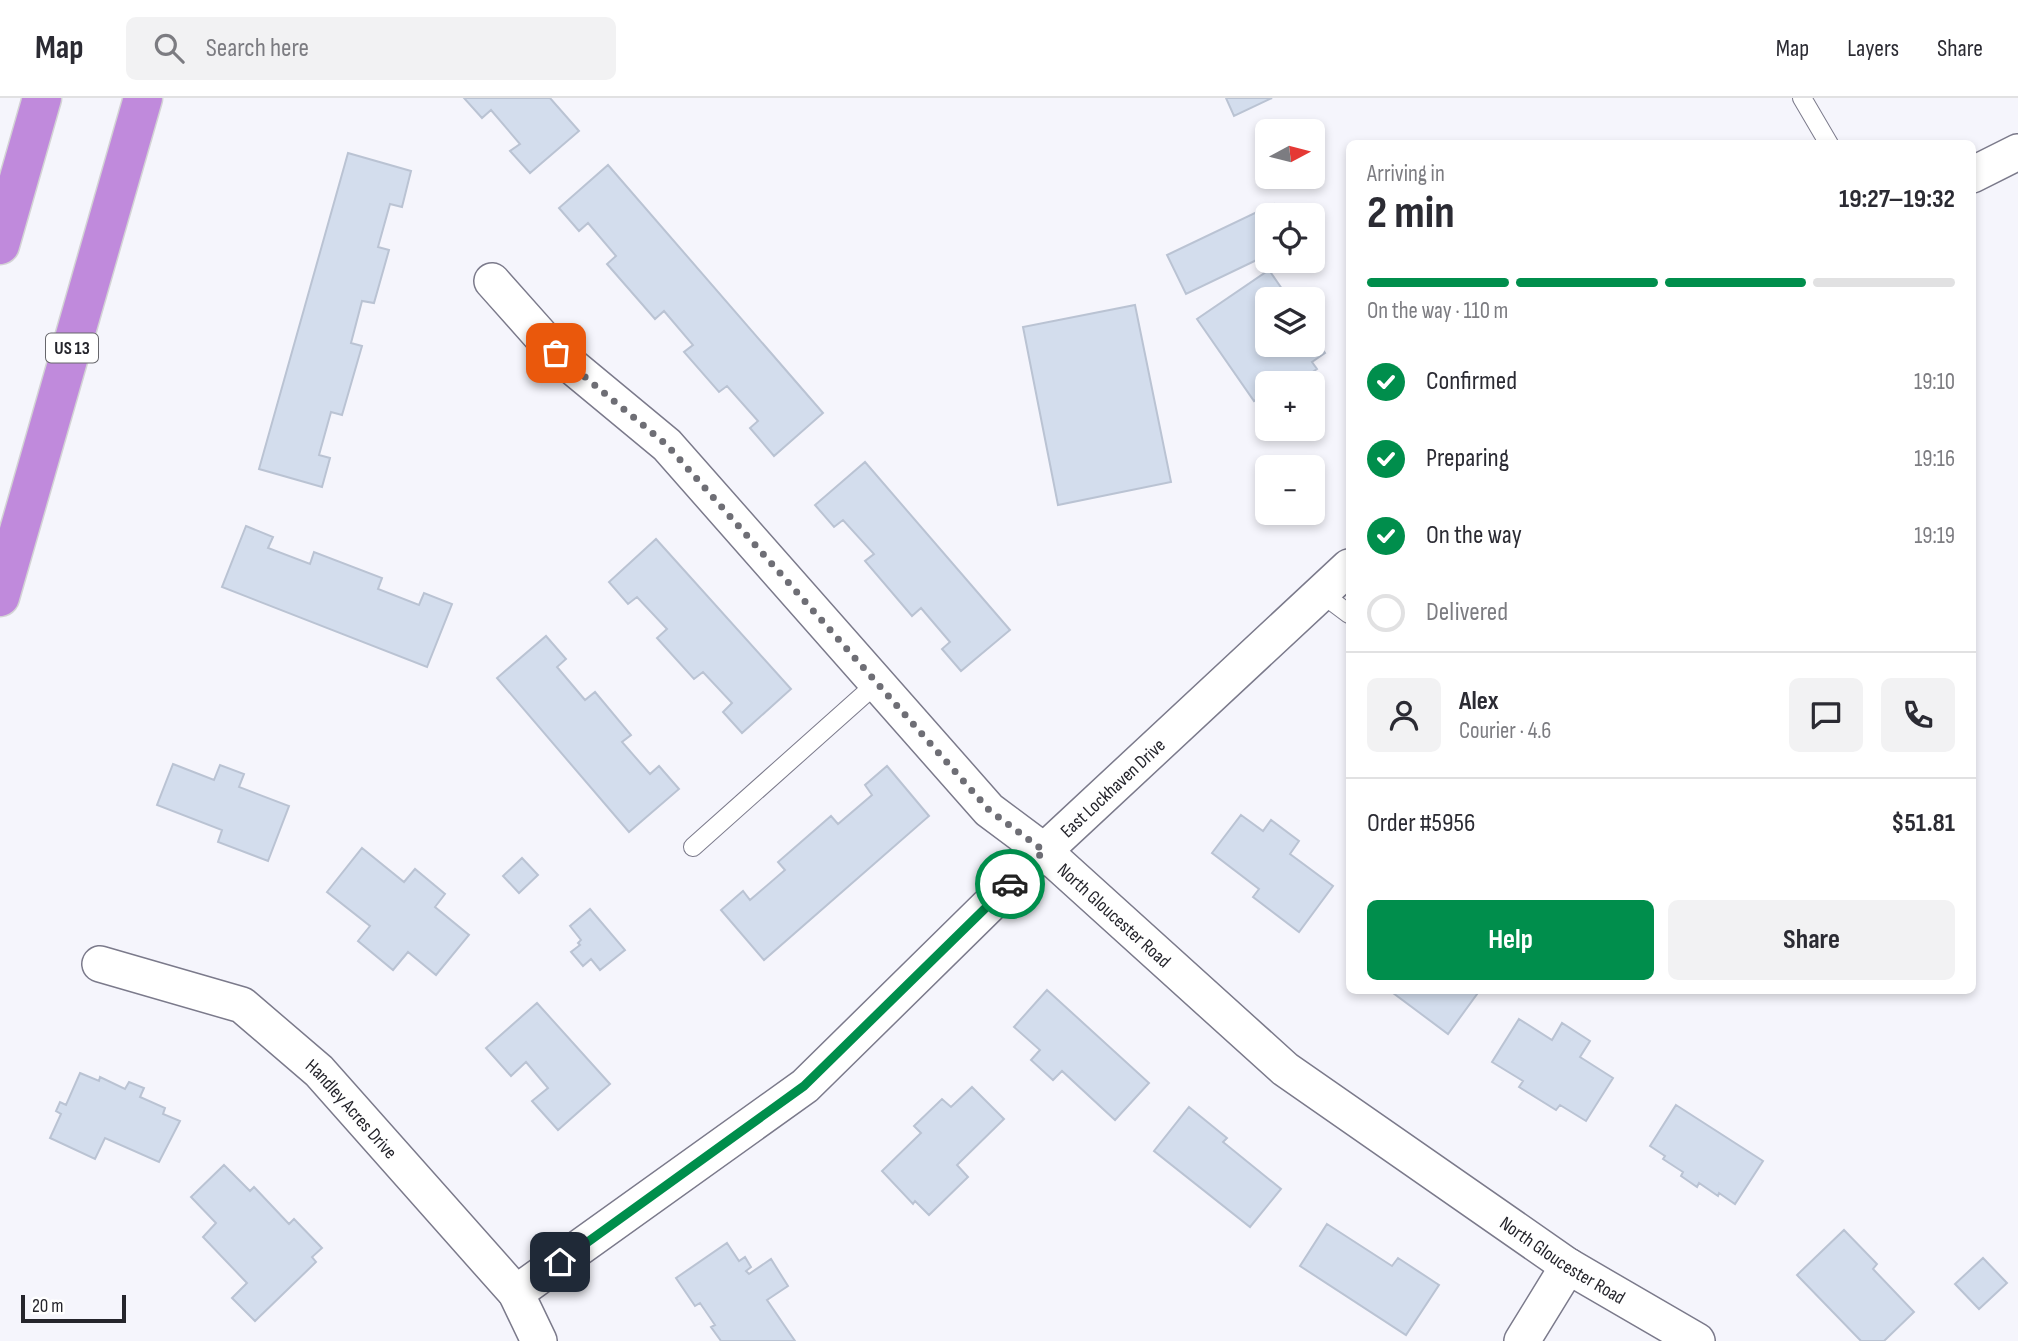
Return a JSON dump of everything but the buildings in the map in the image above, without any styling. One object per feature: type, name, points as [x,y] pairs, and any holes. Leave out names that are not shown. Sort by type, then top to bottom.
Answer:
[{"type":"highway","points":[[0,245],[42,98]]},
{"type":"highway","name":"US 13","points":[[0,597],[143,98]]},
{"type":"street","points":[[1976,173],[2018,152]]},
{"type":"street","name":"North Gloucester Road","points":[[492,281],[556,353],[667,445],[989,810],[1044,851],[1285,1069],[1569,1266],[1697,1341]]},
{"type":"street","name":"East Lockhaven Drive","points":[[516,1293],[804,1086],[1044,851],[1346,570]]},
{"type":"street","name":"Handley Acres Drive","points":[[100,964],[243,1005],[319,1071],[516,1293],[539,1341]]},
{"type":"street","points":[[1522,1341],[1569,1266]]},
{"type":"lane","points":[[1802,98],[1827,140]]},
{"type":"lane","points":[[1321,593],[1346,612]]},
{"type":"lane","points":[[692,847],[877,683]]},
{"type":"way so far","points":[[556,353],[667,445],[989,810],[1044,851],[1010,884]]},
{"type":"route","points":[[560,1262],[804,1086],[1010,884]]}]
